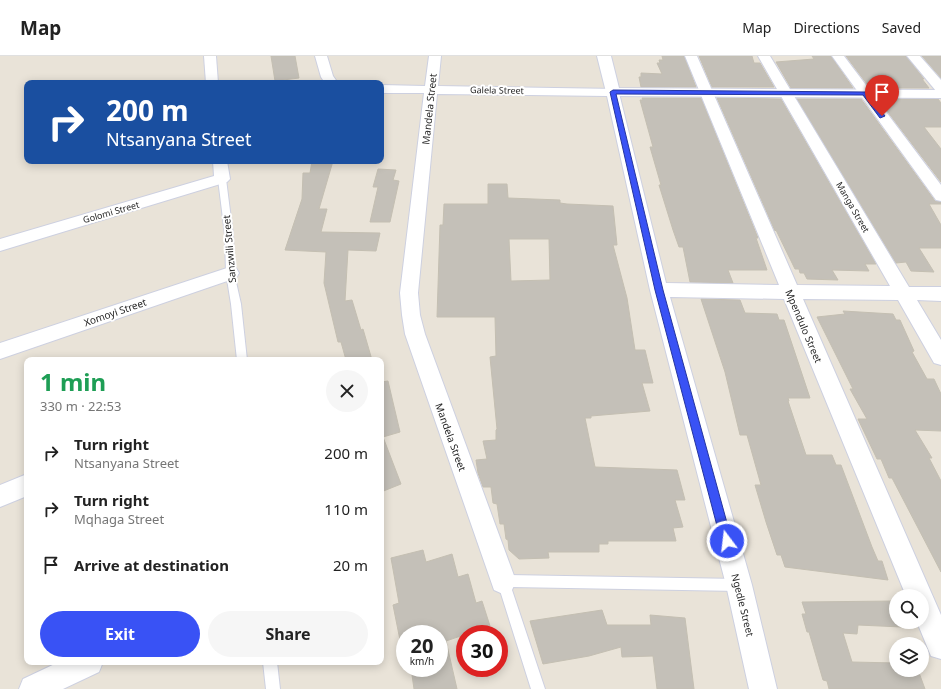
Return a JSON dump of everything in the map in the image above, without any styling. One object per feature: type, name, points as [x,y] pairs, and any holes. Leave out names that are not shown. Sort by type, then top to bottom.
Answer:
[{"type":"street","points":[[210,56],[212,80]]},
{"type":"street","points":[[321,56],[327,78],[329,80]]},
{"type":"street","name":"Mandela Street","points":[[435,56],[409,293],[410,315],[415,334],[503,581]]},
{"type":"street","name":"Ngedle Street","points":[[604,56],[659,290],[739,585],[763,689]]},
{"type":"street","name":"Mpendulo Street","points":[[691,56],[917,589]]},
{"type":"street","name":"Manga Street","points":[[764,56],[941,357]]},
{"type":"street","points":[[838,56],[941,196]]},
{"type":"street","points":[[913,56],[941,88]]},
{"type":"street","name":"Galela Street","points":[[384,89],[613,92]]},
{"type":"street","points":[[613,92],[941,94]]},
{"type":"street","name":"Sanzwili Street","points":[[220,164],[222,179]]},
{"type":"street","name":"Golomi Street","points":[[0,245],[222,179]]},
{"type":"street","name":"Xomoyi Street","points":[[0,351],[230,273]]},
{"type":"street","points":[[659,290],[941,294]]},
{"type":"street","points":[[0,496],[24,486]]},
{"type":"street","points":[[929,618],[941,646]]},
{"type":"street","points":[[34,689],[82,665]]},
{"type":"lane","name":"Sanzwili Street","points":[[222,179],[229,235],[230,273],[236,304],[242,357]]},
{"type":"lane","points":[[538,689],[503,581],[739,585]]},
{"type":"lane","points":[[270,665],[273,689]]},
{"type":"building","points":[[271,56],[295,56],[299,78],[275,80]]},
{"type":"building","points":[[662,56],[684,56],[696,87],[641,87],[639,77],[641,77],[641,73],[662,74],[657,63],[660,63],[659,60],[663,60]]},
{"type":"building","points":[[699,56],[752,56],[754,63],[760,63],[774,87],[712,87]]},
{"type":"building","points":[[812,56],[831,56],[853,88],[791,88],[776,62],[814,59]]},
{"type":"building","points":[[846,56],[906,56],[929,88],[870,88]]},
{"type":"building","points":[[922,56],[941,56],[941,78]]},
{"type":"building","points":[[642,98],[701,98],[758,238],[756,238],[767,270],[728,270],[733,283],[690,282],[683,247],[679,247],[659,185],[661,185],[650,147],[653,147],[640,100],[643,100]]},
{"type":"building","points":[[717,98],[781,99],[876,264],[865,264],[869,271],[832,270],[838,280],[807,279],[804,273],[800,273],[799,269],[795,269],[776,230],[775,231]]},
{"type":"building","points":[[797,99],[861,99],[935,201],[941,202],[941,204],[929,204],[941,225],[941,248],[919,248],[934,272],[911,271],[906,262],[896,263]]},
{"type":"building","points":[[878,99],[938,99],[941,103],[941,127],[924,127],[941,149],[941,182]]},
{"type":"building","points":[[312,164],[332,164],[319,209],[327,209],[321,232],[380,233],[376,251],[348,250],[345,301],[352,300],[361,330],[363,329],[371,357],[345,357],[341,342],[338,342],[324,283],[326,252],[285,250],[302,199],[303,173],[310,173]]},
{"type":"building","points":[[378,169],[396,170],[393,180],[399,181],[390,222],[370,222],[378,187],[373,187]]},
{"type":"building","points":[[488,184],[507,184],[508,198],[560,200],[560,203],[567,204],[613,206],[617,245],[613,245],[627,298],[635,350],[645,350],[653,383],[642,383],[650,411],[591,416],[591,418],[585,418],[595,467],[677,470],[685,500],[675,500],[683,527],[673,528],[676,541],[608,541],[608,544],[599,544],[599,552],[548,552],[549,558],[519,559],[509,550],[504,524],[500,524],[497,504],[493,503],[491,487],[483,487],[478,473],[476,460],[487,459],[483,441],[496,440],[497,429],[490,357],[496,356],[495,317],[437,317],[440,225],[443,225],[444,204],[488,204]],"holes":[[[509,239],[549,239],[550,280],[511,281]]]},
{"type":"building","points":[[701,299],[740,300],[745,313],[777,314],[779,320],[784,320],[810,398],[788,398],[806,455],[832,455],[836,465],[841,465],[872,547],[878,561],[882,561],[888,580],[785,567],[781,555],[777,555],[755,485],[761,485],[747,435],[740,435],[725,372]]},
{"type":"building","points":[[843,311],[893,314],[896,320],[900,320],[914,351],[912,352],[927,379],[934,379],[941,394],[941,431],[915,430],[932,458],[929,458],[941,481],[941,572],[892,478],[889,478],[881,459],[877,459],[858,419],[867,419],[850,389],[853,389],[817,317],[845,314]]},
{"type":"building","points":[[388,381],[400,432],[384,437],[384,382]]},
{"type":"building","points":[[384,440],[401,484],[384,491]]},
{"type":"building","points":[[423,550],[426,562],[452,554],[458,577],[468,574],[476,603],[482,601],[490,625],[456,625],[456,638],[448,640],[448,625],[397,625],[393,605],[399,603],[391,558]]},
{"type":"building","points":[[889,601],[889,626],[858,625],[857,634],[843,633],[852,662],[889,663],[889,677],[921,677],[925,689],[829,689],[827,681],[823,680],[809,632],[807,632],[802,614],[806,614],[802,602]]},
{"type":"building","points":[[602,610],[607,625],[651,625],[650,615],[685,618],[694,689],[657,689],[653,656],[622,657],[621,647],[589,656],[543,664],[530,621]]},
{"type":"building","points":[[448,650],[457,689],[414,689],[412,677],[448,677]]},
{"type":"route","points":[[727,541],[659,290],[613,92],[865,93],[882,116]]}]
